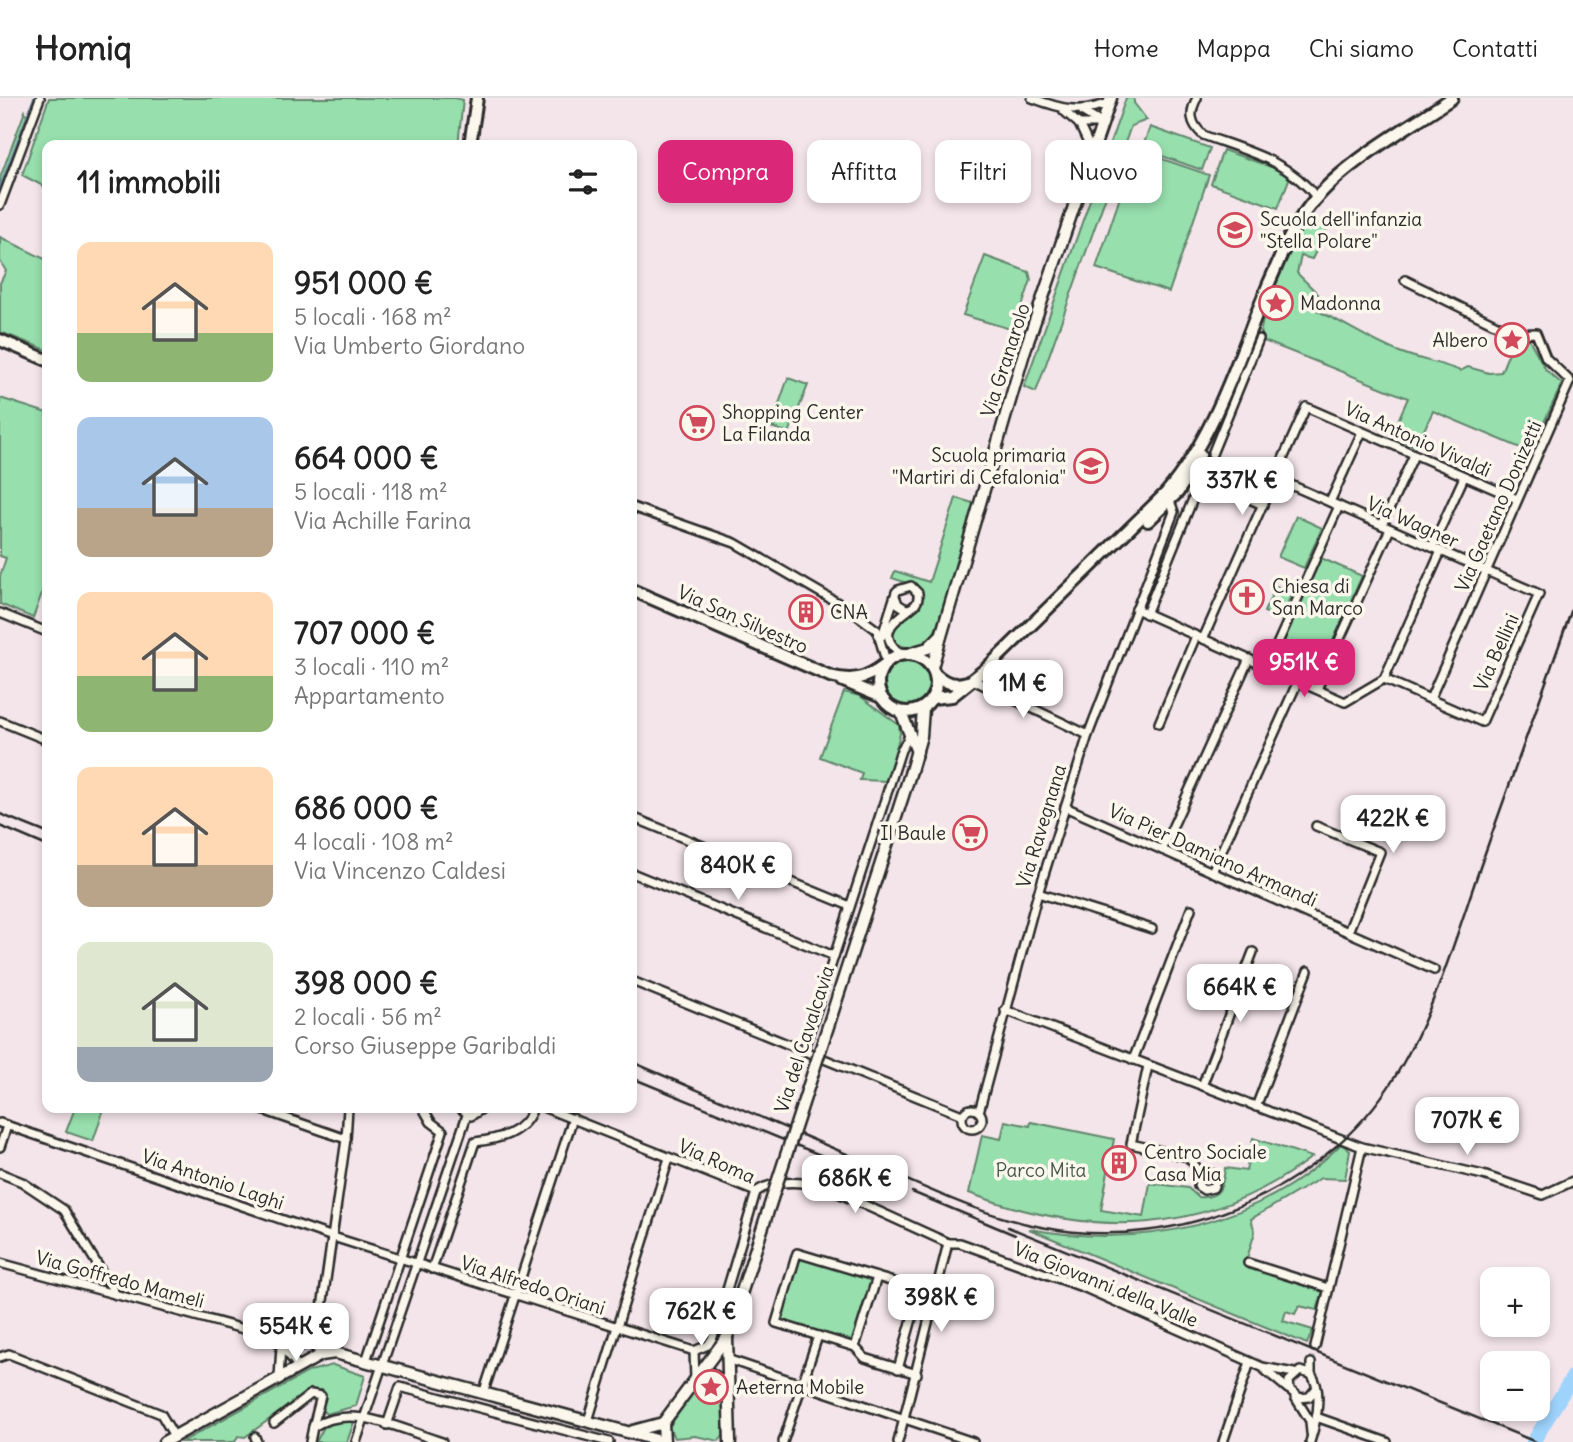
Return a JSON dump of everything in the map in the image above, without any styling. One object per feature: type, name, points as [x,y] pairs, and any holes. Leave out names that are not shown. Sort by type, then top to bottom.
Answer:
[{"type":"main road","points":[[471,140],[477,98]]},
{"type":"main road","name":"Via Ravegnana","points":[[1170,506],[1187,465],[1221,403],[1233,390],[1294,228],[1317,198],[1346,171],[1452,98]]},
{"type":"main road","name":"Via Granarolo","points":[[1097,140],[1110,100]]},
{"type":"main road","name":"Via Granarolo","points":[[934,670],[940,635],[1024,353],[1075,203]]},
{"type":"main road","points":[[0,340],[42,358]]},
{"type":"main road","name":"Via Ravegnana","points":[[1170,506],[1196,476],[1221,403]]},
{"type":"main road","points":[[932,698],[952,695],[972,680],[1118,542],[1170,506]]},
{"type":"main road","points":[[1118,542],[1170,506]]},
{"type":"main road","name":"Via San Silvestro","points":[[637,592],[881,697]]},
{"type":"main road","points":[[841,679],[860,679],[871,675],[885,663],[928,648],[940,635]]},
{"type":"main road","points":[[910,653],[923,658],[943,682],[953,685],[972,680]]},
{"type":"main road","points":[[885,663],[877,681],[881,697],[890,707],[901,712],[923,709],[932,698],[934,670]]},
{"type":"main road","name":"Via del Cavalcavia","points":[[729,1440],[727,1337],[917,753],[923,709]]},
{"type":"main road","points":[[901,712],[917,753]]},
{"type":"main road","name":"Via del Cavalcavia","points":[[663,1423],[727,1337]]},
{"type":"main road","points":[[164,1442],[321,1355],[335,1353],[664,1442],[663,1423],[629,1432]]},
{"type":"main road","points":[[696,1378],[711,1374],[728,1385]]},
{"type":"street","points":[[0,205],[40,98]]},
{"type":"street","points":[[1032,98],[1064,110],[1083,111],[1110,100]]},
{"type":"street","points":[[1197,98],[1191,116],[1195,127],[1203,135],[1282,164],[1300,177],[1317,198]]},
{"type":"street","points":[[1064,110],[1079,124],[1086,140]]},
{"type":"street","points":[[1083,111],[1103,124]]},
{"type":"street","points":[[1079,124],[1103,124]]},
{"type":"street","name":"Via Gaetano Donizetti","points":[[1405,280],[1515,334],[1536,333],[1546,358],[1570,381],[1430,699]]},
{"type":"street","name":"Via Ravegnana","points":[[1212,454],[1233,390],[1259,340]]},
{"type":"street","name":"Via Antonio Vivaldi","points":[[1275,478],[1306,407],[1517,499]]},
{"type":"street","points":[[1330,502],[1362,432]]},
{"type":"street","points":[[1382,525],[1414,455]]},
{"type":"street","points":[[1196,476],[1263,505]]},
{"type":"street","name":"Via Ravegnana","points":[[1146,614],[1196,476]]},
{"type":"street","points":[[1432,547],[1464,477]]},
{"type":"street","points":[[1159,723],[1275,478]]},
{"type":"street","name":"Via Wagner","points":[[1275,478],[1539,594]]},
{"type":"street","name":"Via Ravegnana","points":[[979,1112],[1005,1010],[1065,807],[1170,506]]},
{"type":"street","points":[[1267,667],[1339,506]]},
{"type":"street","points":[[637,509],[735,544],[871,623],[879,624],[886,619]]},
{"type":"street","points":[[1317,689],[1390,528]]},
{"type":"street","points":[[1136,609],[1345,702],[1384,679],[1441,551]]},
{"type":"street","points":[[885,663],[882,640],[886,619],[901,587],[914,588],[918,597],[912,608],[893,622],[888,630],[889,639],[896,650],[910,653]]},
{"type":"street","name":"Via Bellini","points":[[1430,699],[1482,722],[1539,594]]},
{"type":"street","points":[[895,596],[900,607],[912,608]]},
{"type":"street","points":[[0,613],[42,630]]},
{"type":"street","points":[[871,623],[882,640]]},
{"type":"street","points":[[1163,850],[1249,659]]},
{"type":"street","points":[[1384,679],[1430,699]]},
{"type":"street","points":[[972,680],[1088,735]]},
{"type":"street","points":[[1212,872],[1298,681]]},
{"type":"street","points":[[0,721],[42,738]]},
{"type":"street","name":"Via del Cavalcavia","points":[[803,1052],[901,750],[911,733]]},
{"type":"street","name":"Via Pier Damiano Armandi","points":[[1065,807],[1434,970]]},
{"type":"street","points":[[637,819],[850,906]]},
{"type":"street","points":[[1316,826],[1380,852],[1348,932]]},
{"type":"street","points":[[637,875],[834,956]]},
{"type":"street","points":[[1038,893],[1153,929]]},
{"type":"street","points":[[1133,1060],[1191,909]]},
{"type":"street","points":[[1202,1086],[1253,952]]},
{"type":"street","points":[[1256,1107],[1308,971]]},
{"type":"street","points":[[637,983],[962,1115]]},
{"type":"street","points":[[1005,1010],[1362,1147],[1483,1175],[1543,1195],[1573,1181]]},
{"type":"street","points":[[1148,1066],[1131,1144],[1188,1157],[1201,1173]]},
{"type":"street","points":[[970,1109],[979,1112],[981,1125],[972,1129],[963,1125],[962,1115],[970,1109]]},
{"type":"street","points":[[271,1113],[346,1139]]},
{"type":"street","points":[[281,1346],[292,1349],[312,1342],[319,1329],[348,1113]]},
{"type":"street","points":[[366,1362],[443,1131],[431,1122],[425,1113]]},
{"type":"street","points":[[356,1442],[465,1113]]},
{"type":"street","points":[[432,1269],[475,1142],[502,1137],[520,1128],[530,1113]]},
{"type":"street","name":"Via Roma","points":[[559,1113],[756,1192],[713,1337],[708,1345],[694,1351]]},
{"type":"street","points":[[483,1394],[573,1118]]},
{"type":"street","points":[[0,1147],[4,1125]]},
{"type":"street","name":"Via Antonio Laghi","points":[[4,1125],[415,1264]]},
{"type":"street","points":[[1315,1347],[1362,1147]]},
{"type":"street","points":[[588,1421],[669,1158]]},
{"type":"street","points":[[0,1173],[22,1182],[64,1210],[116,1295]]},
{"type":"street","name":"Via Giovanni della Valle","points":[[756,1192],[763,1186],[801,1182],[823,1186],[948,1243],[960,1243],[1085,1288],[1262,1367],[1297,1372]]},
{"type":"street","points":[[898,1442],[906,1419],[948,1243]]},
{"type":"street","points":[[917,1374],[865,1358],[855,1347],[776,1323],[797,1253],[936,1295]]},
{"type":"street","name":"Via Goffredo Mameli","points":[[0,1263],[273,1337],[312,1342]]},
{"type":"street","points":[[1248,1263],[1328,1288]]},
{"type":"street","name":"Via Alfredo Oriani","points":[[415,1264],[694,1351]]},
{"type":"street","points":[[855,1347],[877,1277]]},
{"type":"street","points":[[898,1368],[920,1290]]},
{"type":"street","points":[[783,1442],[818,1336]]},
{"type":"street","points":[[273,1337],[299,1367]]},
{"type":"street","points":[[312,1342],[321,1355]]},
{"type":"street","points":[[279,1378],[281,1346]]},
{"type":"street","points":[[694,1351],[696,1378]]},
{"type":"street","points":[[0,1357],[9,1354],[161,1414],[174,1436]]},
{"type":"street","points":[[727,1359],[973,1442]]},
{"type":"street","points":[[1223,1442],[1250,1362]]},
{"type":"street","points":[[1311,1363],[1311,1374],[1316,1381],[1319,1418],[1311,1439],[1310,1421],[1293,1394],[1289,1381],[1311,1363]]},
{"type":"street","name":"Via Giovanni della Valle","points":[[1262,1367],[1293,1394]]},
{"type":"street","points":[[1297,1372],[1311,1374]]},
{"type":"street","points":[[387,1425],[400,1387],[609,1442],[613,1428]]},
{"type":"street","points":[[1293,1394],[1305,1398],[1315,1390]]},
{"type":"street","points":[[274,1423],[311,1394],[321,1396],[310,1442]]},
{"type":"street","points":[[526,1420],[531,1406]]},
{"type":"street","points":[[313,1427],[337,1416],[354,1414],[442,1442]]},
{"type":"street","points":[[1319,1418],[1387,1442]]},
{"type":"green space","points":[[49,98],[463,100],[459,140],[42,140],[42,185],[22,175]]},
{"type":"green space","points":[[1126,98],[1134,98],[1134,103],[1147,120],[1131,126],[1126,140],[1111,140]]},
{"type":"green space","points":[[25,111],[28,119],[0,195],[0,178]]},
{"type":"green space","points":[[1150,127],[1210,148],[1202,170],[1162,156],[1162,140],[1145,140]]},
{"type":"green space","points":[[1223,150],[1291,174],[1278,208],[1211,184]]},
{"type":"green space","points":[[1162,159],[1209,175],[1169,292],[1096,268],[1118,203],[1162,203]]},
{"type":"green space","points":[[1089,203],[1104,203],[1036,392],[1024,387]]},
{"type":"green space","points":[[1308,219],[1328,227],[1312,259],[1301,256],[1297,273],[1318,294],[1318,311],[1397,351],[1460,371],[1468,367],[1489,373],[1501,372],[1514,340],[1529,339],[1546,370],[1562,384],[1530,452],[1433,411],[1416,447],[1391,436],[1408,398],[1259,339],[1277,276]]},
{"type":"green space","points":[[0,237],[42,258],[42,348],[0,332],[0,283],[6,271],[0,261]]},
{"type":"green space","points":[[985,256],[1029,272],[1031,280],[1014,330],[963,315]]},
{"type":"green space","points":[[788,378],[808,385],[789,433],[771,427]]},
{"type":"green space","points":[[0,398],[42,411],[42,593],[33,618],[0,604],[0,576],[6,558],[0,556]]},
{"type":"green space","points":[[956,498],[976,504],[937,626],[925,643],[913,647],[900,645],[894,641],[895,624],[919,605],[916,586],[892,578],[895,571],[929,582]]},
{"type":"green space","points":[[1296,516],[1322,528],[1304,568],[1278,557]]},
{"type":"green space","points":[[1321,558],[1362,576],[1316,679],[1275,661]]},
{"type":"green space","points":[[1276,586],[1292,593],[1281,619],[1264,612]]},
{"type":"green space","points":[[907,661],[916,662],[923,667],[928,674],[928,692],[923,699],[916,704],[907,705],[898,704],[891,699],[886,692],[885,683],[886,674],[891,667],[898,662]]},
{"type":"green space","points":[[844,692],[860,696],[899,725],[900,734],[887,781],[860,780],[862,773],[820,757]]},
{"type":"green space","points":[[73,1113],[103,1113],[93,1141],[66,1132]]},
{"type":"green space","name":"Parco Mita","points":[[1005,1121],[1030,1126],[1031,1122],[1114,1139],[1101,1210],[1144,1217],[1150,1183],[1188,1188],[1198,1197],[1216,1194],[1223,1181],[1225,1168],[1246,1171],[1253,1138],[1312,1157],[1272,1184],[1230,1203],[1189,1216],[1146,1222],[1103,1223],[1059,1218],[1014,1208],[969,1193],[982,1135],[1001,1139]]},
{"type":"green space","points":[[1341,1144],[1350,1151],[1345,1179],[1321,1178],[1251,1219],[1255,1232],[1245,1265],[1323,1291],[1317,1310],[1299,1306],[1295,1314],[1286,1311],[1283,1321],[1313,1330],[1307,1344],[1029,1229],[1113,1236],[1155,1233],[1196,1225],[1236,1213],[1273,1195],[1309,1172]]},
{"type":"green space","points":[[799,1255],[874,1278],[854,1344],[779,1321]]},
{"type":"green space","points":[[333,1365],[365,1376],[356,1406],[326,1414],[323,1411],[323,1390],[310,1390],[245,1437],[238,1436],[235,1442],[182,1442],[310,1371]]},
{"type":"green space","points":[[715,1380],[723,1388],[723,1436],[719,1441],[695,1436],[674,1438],[669,1427],[701,1381]]},
{"type":"green space","points":[[343,1418],[354,1422],[347,1442],[316,1442],[326,1423]]},
{"type":"waterway","points":[[0,187],[34,98]]},
{"type":"waterway","points":[[1533,1442],[1573,1376]]},
{"type":"tunnel","points":[[1311,1363],[1315,1347]]},
{"type":"railway","points":[[637,1064],[954,1200],[997,1216],[1041,1227],[1094,1233],[1146,1231],[1198,1220],[1248,1203],[1294,1178],[1336,1146],[1372,1108],[1402,1065],[1427,1015],[1448,962],[1573,606]]},
{"type":"railway","points":[[0,814],[42,831]]},
{"type":"railway","points":[[0,826],[42,844]]},
{"type":"railway","points":[[637,1080],[879,1179]]},
{"type":"railway","points":[[912,1192],[1015,1235]]},
{"type":"railway","points":[[1008,1227],[1536,1442]]},
{"type":"place","name":"Scuola dell'infanzia \"Stella Polare\"","points":[[1235,230]]},
{"type":"place","name":"Madonna","points":[[1276,303]]},
{"type":"place","name":"Albero","points":[[1512,340]]},
{"type":"place","name":"Shopping Center La Filanda","points":[[697,423]]},
{"type":"place","name":"Scuola primaria \"Martiri di Cefalonia\"","points":[[1091,466]]},
{"type":"place","name":"Chiesa di San Marco","points":[[1247,597]]},
{"type":"place","name":"CNA","points":[[806,612]]},
{"type":"place","name":"Il Baule","points":[[970,833]]},
{"type":"place","name":"Centro Sociale Casa Mia","points":[[1119,1163]]},
{"type":"place","name":"Aeterna Mobile","points":[[711,1387]]}]
